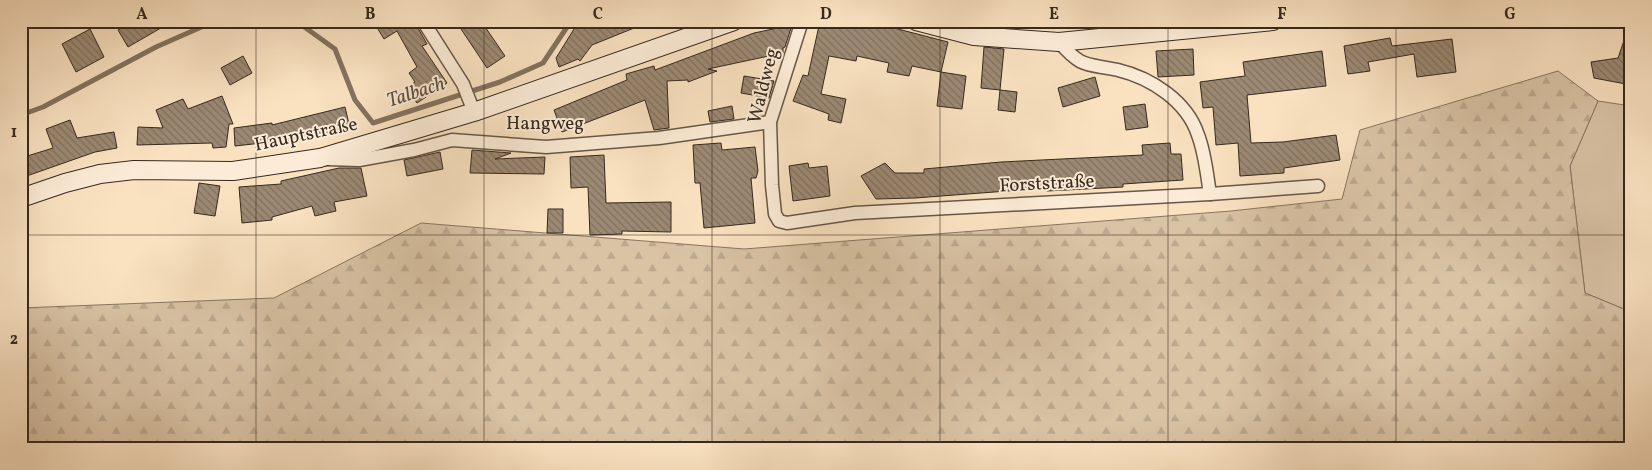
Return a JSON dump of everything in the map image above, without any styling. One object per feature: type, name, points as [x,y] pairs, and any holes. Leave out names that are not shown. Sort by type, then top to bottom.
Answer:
[{"type":"main road","name":"Hauptstraße","points":[[21,198],[65,183],[100,174],[134,170],[233,171],[320,158],[472,106],[734,21]]},
{"type":"main road","points":[[916,21],[974,36],[1059,42],[1273,21]]},
{"type":"street","points":[[423,21],[463,84],[472,106]]},
{"type":"street","name":"Waldweg","points":[[779,221],[775,214],[772,185],[770,122],[802,21]]},
{"type":"street","points":[[1059,42],[1079,62],[1119,70],[1142,78],[1167,93],[1185,110],[1199,136],[1210,194]]},
{"type":"street","name":"Hangweg","points":[[320,158],[359,160],[414,150],[452,140],[546,147],[659,138],[770,122]]},
{"type":"street","name":"Forststraße","points":[[779,221],[787,223],[865,213],[1210,194],[1318,186]]},
{"type":"green space","points":[[1558,71],[1598,101],[1570,166],[1585,293],[1631,312],[1631,449],[21,449],[21,308],[274,298],[421,223],[744,249],[1231,211],[1342,199],[1360,130]]},
{"type":"green space","points":[[1598,101],[1631,106],[1631,312],[1585,293],[1570,166]]},
{"type":"building","points":[[133,21],[173,21],[128,47],[118,30]]},
{"type":"building","points":[[373,21],[414,21],[427,44],[422,46],[447,83],[417,103],[406,88],[415,82],[409,73],[417,67],[397,31],[384,39]]},
{"type":"building","points":[[466,21],[481,21],[505,56],[487,68],[459,26]]},
{"type":"building","points":[[579,21],[649,22],[592,45],[580,61],[578,59],[559,67],[556,58]]},
{"type":"building","points":[[820,21],[871,22],[948,42],[941,72],[912,66],[909,76],[887,72],[889,63],[857,56],[856,61],[829,56],[821,94],[846,99],[841,123],[828,120],[829,114],[793,101],[803,75],[808,76]]},
{"type":"building","points":[[792,25],[783,48],[783,53],[708,69],[717,71],[688,82],[688,80],[667,81],[669,128],[654,130],[645,100],[562,132],[554,110],[627,80],[626,74],[654,66],[655,70],[754,33]]},
{"type":"building","points":[[1629,26],[1631,27],[1631,85],[1594,78],[1591,62],[1618,58]]},
{"type":"building","points":[[90,29],[104,57],[76,72],[62,44]]},
{"type":"building","points":[[1390,38],[1392,46],[1452,39],[1456,72],[1417,77],[1414,54],[1368,62],[1370,71],[1348,74],[1344,46]]},
{"type":"building","points":[[984,47],[1004,49],[1000,90],[981,88]]},
{"type":"building","points":[[1193,49],[1194,75],[1158,77],[1156,51]]},
{"type":"building","points":[[1322,51],[1326,86],[1247,95],[1251,143],[1283,142],[1336,135],[1340,160],[1284,168],[1284,173],[1240,176],[1238,143],[1216,145],[1213,107],[1203,108],[1200,82],[1245,76],[1243,62]]},
{"type":"building","points":[[243,56],[252,73],[230,85],[221,68]]},
{"type":"building","points":[[941,72],[966,76],[962,109],[937,106]]},
{"type":"building","points":[[744,76],[774,81],[769,98],[741,93]]},
{"type":"building","points":[[1095,77],[1100,96],[1063,107],[1058,88]]},
{"type":"building","points":[[1000,90],[1017,92],[1015,112],[998,110]]},
{"type":"building","points":[[222,96],[233,124],[229,124],[226,147],[213,148],[212,143],[137,145],[138,127],[163,128],[156,110],[183,99],[188,109]]},
{"type":"building","points":[[1145,104],[1148,127],[1126,130],[1123,107]]},
{"type":"building","points":[[732,106],[734,119],[710,122],[708,111]]},
{"type":"building","points":[[345,107],[350,128],[290,143],[289,140],[235,146],[234,128],[272,123],[272,125]]},
{"type":"building","points":[[70,120],[77,138],[114,132],[117,148],[95,152],[21,178],[21,158],[53,148],[46,129]]},
{"type":"building","points":[[721,143],[722,150],[755,147],[758,171],[756,178],[751,178],[755,223],[704,228],[700,183],[695,183],[693,145]]},
{"type":"building","points":[[1170,143],[1171,154],[1181,154],[1183,180],[1123,184],[1123,187],[1047,191],[1047,188],[915,198],[876,199],[861,176],[885,163],[895,173],[924,173],[924,169],[1001,162],[1143,155],[1142,145]]},
{"type":"building","points":[[472,150],[511,153],[495,159],[545,157],[544,174],[470,173]]},
{"type":"building","points":[[440,152],[443,169],[407,176],[404,160]]},
{"type":"building","points":[[604,155],[606,203],[671,202],[671,232],[622,231],[622,234],[590,235],[588,187],[571,188],[570,157]]},
{"type":"building","points":[[808,163],[809,168],[827,166],[830,196],[793,201],[789,166]]},
{"type":"building","points":[[339,168],[361,168],[367,196],[334,202],[336,211],[315,216],[312,206],[272,217],[272,220],[242,223],[239,187],[281,184],[281,181]]},
{"type":"building","points":[[199,183],[220,186],[215,216],[194,213]]},
{"type":"building","points":[[548,209],[563,209],[563,233],[547,233]]},
{"type":"waterway","name":"Talbach","points":[[21,115],[43,107],[156,47],[215,21]]},
{"type":"waterway","name":"Talbach","points":[[296,21],[335,49],[355,100],[373,123],[500,82],[543,63],[571,21]]}]
